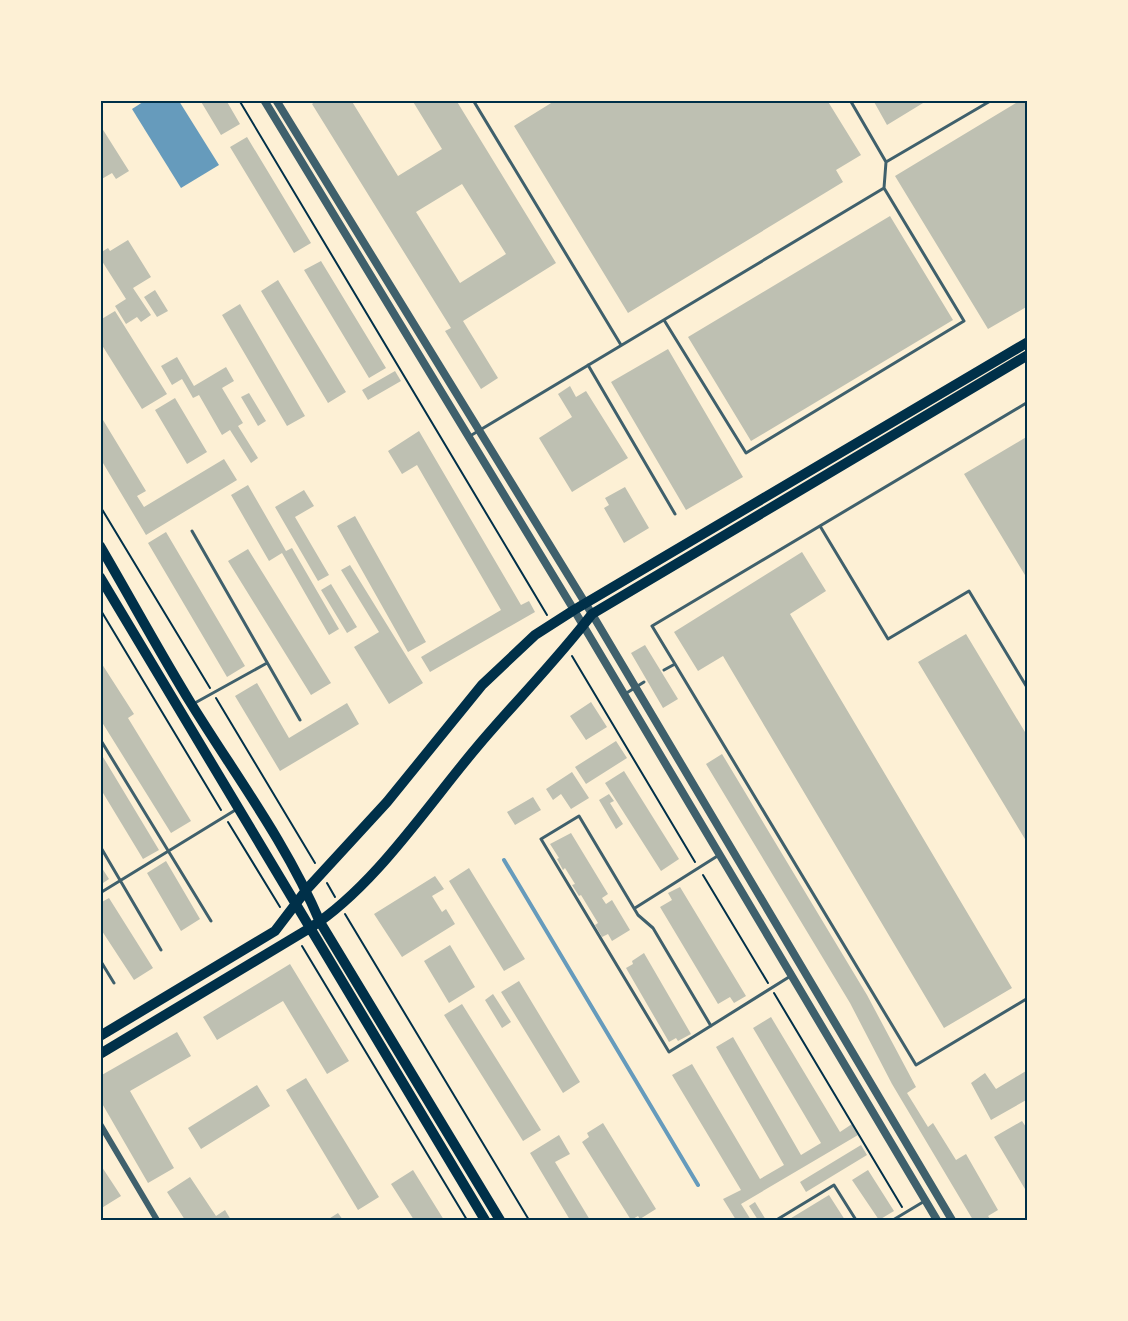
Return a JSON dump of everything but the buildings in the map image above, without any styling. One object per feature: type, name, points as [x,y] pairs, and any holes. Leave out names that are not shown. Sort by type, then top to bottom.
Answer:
[{"type":"main road","points":[[100,1054],[320,922],[369,879],[479,744],[566,647],[583,626],[588,610],[1028,342]]},
{"type":"main road","points":[[100,1036],[274,931],[306,889],[387,802],[482,685],[535,635],[574,610],[588,610],[1028,355]]},
{"type":"main road","points":[[100,546],[192,705],[253,798],[306,889],[320,922],[500,1221]]},
{"type":"main road","points":[[100,577],[485,1221]]},
{"type":"street","points":[[264,100],[574,610],[937,1221]]},
{"type":"street","points":[[276,100],[588,610],[952,1221]]},
{"type":"street","points":[[100,1124],[157,1221]]},
{"type":"lane","points":[[473,100],[621,345]]},
{"type":"lane","points":[[664,320],[746,453],[964,321],[884,188],[886,162],[850,100]]},
{"type":"lane","points":[[886,162],[992,100]]},
{"type":"lane","points":[[469,437],[884,188]]},
{"type":"lane","points":[[588,365],[675,514]]},
{"type":"lane","points":[[1028,402],[652,626],[916,1065],[1028,998]]},
{"type":"lane","points":[[820,526],[888,639],[969,591],[1028,688]]},
{"type":"lane","points":[[192,531],[300,720]]},
{"type":"lane","points":[[192,705],[267,663]]},
{"type":"lane","points":[[664,670],[675,664]]},
{"type":"lane","points":[[623,694],[644,682]]},
{"type":"lane","points":[[100,739],[212,921]]},
{"type":"lane","points":[[100,893],[238,808]]},
{"type":"lane","points":[[711,1026],[653,928],[638,915],[579,816],[541,839],[669,1052],[711,1026],[771,988],[791,976]]},
{"type":"lane","points":[[100,846],[161,950]]},
{"type":"lane","points":[[635,908],[719,855]]},
{"type":"lane","points":[[100,960],[114,983]]},
{"type":"lane","points":[[778,1219],[834,1185],[856,1221]]},
{"type":"lane","points":[[892,1221],[925,1201]]},
{"type":"path","points":[[238,100],[552,624]]},
{"type":"path","points":[[566,647],[905,1213]]},
{"type":"water","points":[[146,100],[179,101],[219,165],[181,188],[132,109]]},
{"type":"waterway","points":[[504,860],[698,1185]]}]
